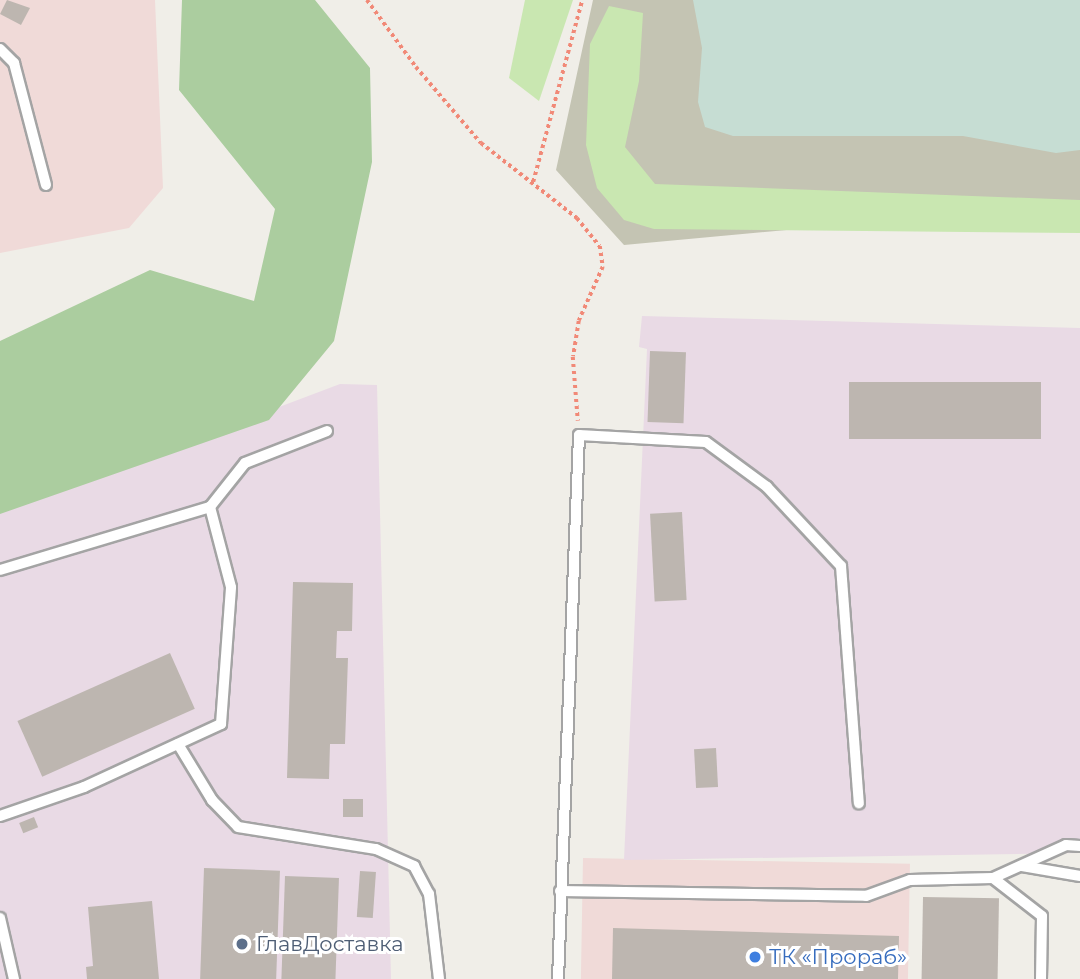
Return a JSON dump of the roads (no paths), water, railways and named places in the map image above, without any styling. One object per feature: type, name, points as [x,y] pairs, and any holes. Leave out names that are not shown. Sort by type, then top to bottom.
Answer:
[{"type":"lane","points":[[0,49],[14,63],[46,186]]},
{"type":"lane","points":[[0,570],[210,507],[245,463],[327,430]]},
{"type":"lane","points":[[558,979],[579,435],[706,442],[767,487],[841,566],[859,803]]},
{"type":"lane","points":[[0,816],[85,787],[221,724],[231,587],[210,507]]},
{"type":"lane","points":[[178,744],[212,800],[238,827],[376,849],[414,866],[429,894],[439,979]]},
{"type":"lane","points":[[560,891],[866,895],[910,880],[993,878],[1066,845],[1080,846]]},
{"type":"lane","points":[[1021,866],[1080,876]]},
{"type":"lane","points":[[993,878],[1042,916],[1041,979]]},
{"type":"lane","points":[[0,918],[14,979]]},
{"type":"place","name":"ГлавДоставка","points":[[242,944]]},
{"type":"place","name":"ТК «Прораб»","points":[[755,957]]}]
